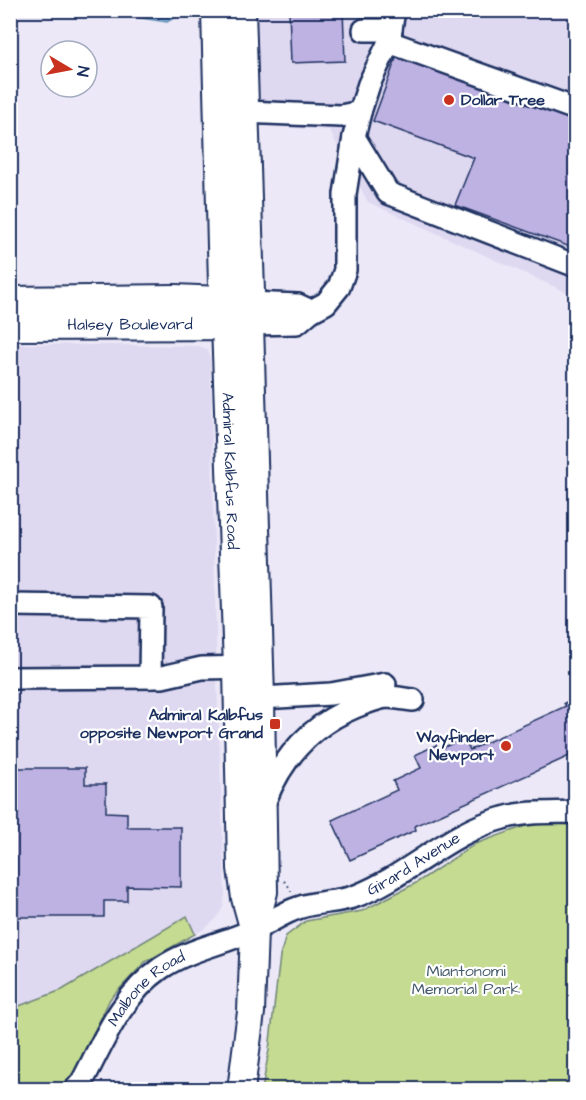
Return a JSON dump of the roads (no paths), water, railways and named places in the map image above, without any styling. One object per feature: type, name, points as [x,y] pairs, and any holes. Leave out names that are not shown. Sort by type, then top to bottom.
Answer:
[{"type":"highway","name":"Admiral Kalbfus Road","points":[[217,10],[237,313]]},
{"type":"highway","name":"Admiral Kalbfus Road","points":[[237,313],[244,112],[240,10]]},
{"type":"highway","name":"Halsey Boulevard","points":[[10,302],[237,313]]},
{"type":"highway","name":"Halsey Boulevard","points":[[10,325],[237,313]]},
{"type":"main road","name":"Admiral Kalbfus Road","points":[[237,313],[248,667],[241,868],[245,898],[254,930]]},
{"type":"main road","name":"Admiral Kalbfus Road","points":[[241,1089],[251,1012],[254,930],[264,892],[261,698],[248,667]]},
{"type":"street","points":[[237,313],[297,323],[333,296],[345,270],[345,202],[354,137],[369,84],[391,28]]},
{"type":"street","points":[[364,30],[391,28],[576,109]]},
{"type":"street","points":[[244,112],[341,116],[360,112]]},
{"type":"street","points":[[354,137],[388,193],[576,266]]},
{"type":"street","points":[[10,605],[151,607],[150,677]]},
{"type":"street","points":[[10,678],[150,677],[202,668],[248,667]]},
{"type":"street","points":[[261,698],[331,694],[386,684]]},
{"type":"street","points":[[263,805],[277,773],[300,743],[316,729],[349,710],[376,699],[386,697],[413,700]]},
{"type":"street","name":"Girard Avenue","points":[[254,930],[299,907],[353,897],[371,890],[486,823],[525,814],[576,812]]},
{"type":"street","name":"Malbone Road","points":[[75,1089],[82,1082],[124,1003],[161,968],[182,957],[254,930]]},
{"type":"water","points":[[96,11],[182,11],[181,14],[167,22]]},
{"type":"place","name":"Dollar Tree","points":[[449,100]]},
{"type":"place","name":"Admiral Kalbfus opposite Newport Grand","points":[[275,724]]},
{"type":"place","name":"Wayfinder Newport","points":[[506,746]]},
{"type":"park label","name":"Miantonomi Memorial Park","points":[[466,980]]}]
